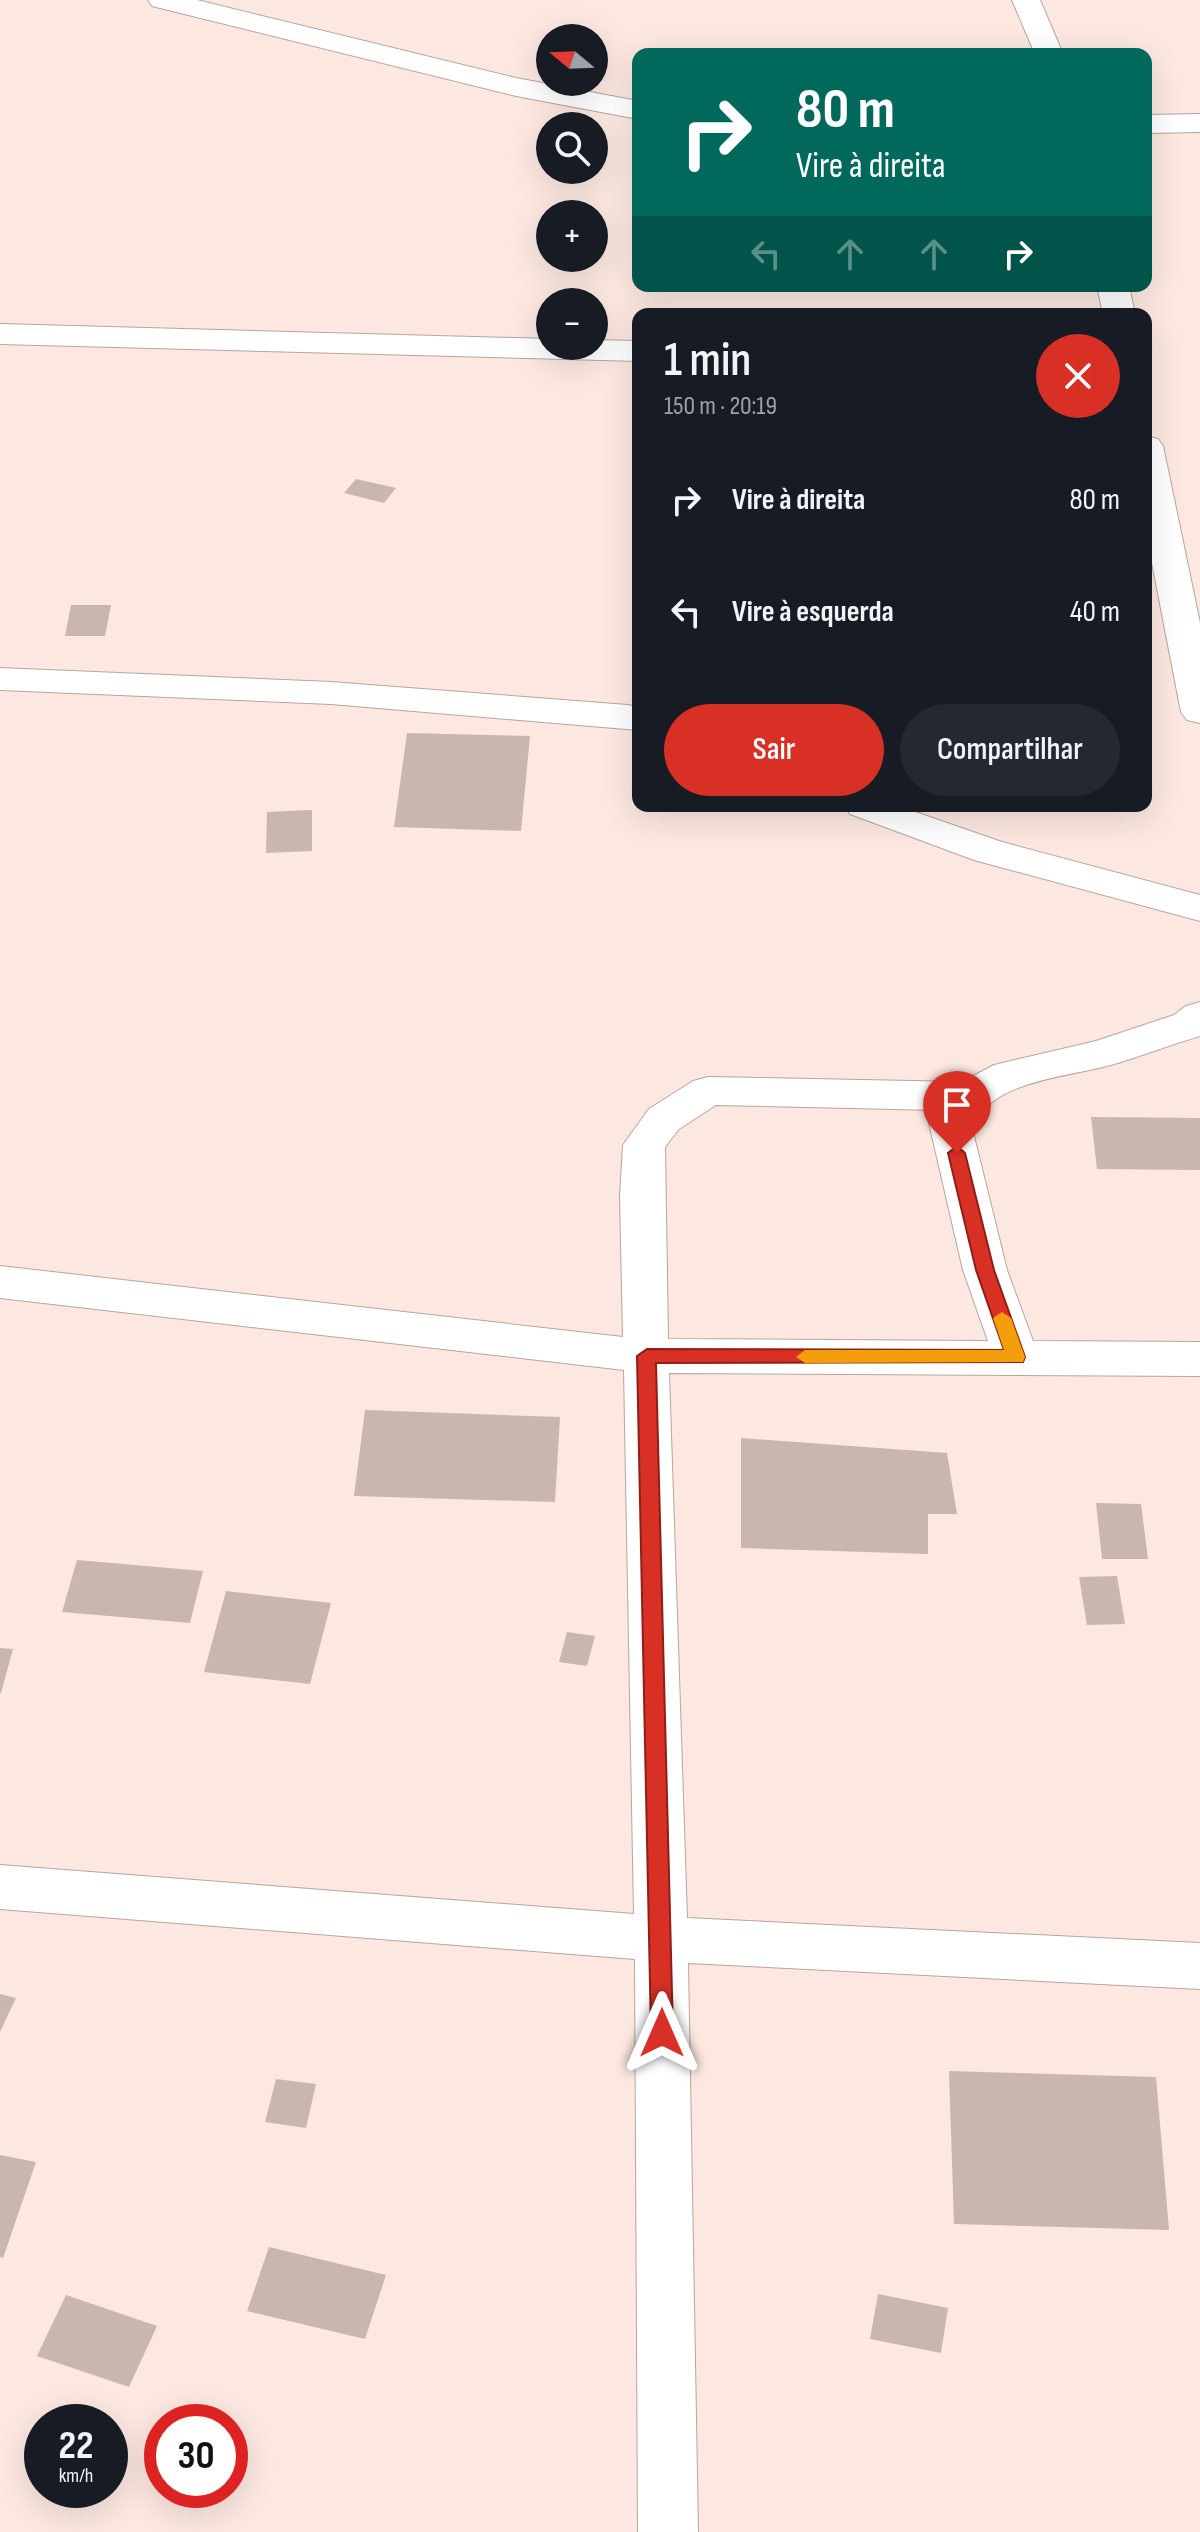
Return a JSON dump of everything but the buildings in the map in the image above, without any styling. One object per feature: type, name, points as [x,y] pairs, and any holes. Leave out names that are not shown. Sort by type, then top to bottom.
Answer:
[{"type":"street","points":[[162,0],[487,81],[632,109]]},
{"type":"street","points":[[1026,0],[1046,48]]},
{"type":"street","points":[[1152,124],[1200,123]]},
{"type":"street","points":[[0,334],[632,351]]},
{"type":"street","points":[[1152,466],[1187,585],[1200,712]]},
{"type":"street","points":[[0,679],[331,693],[632,717]]},
{"type":"street","points":[[877,812],[910,827],[1009,859],[1200,908]]},
{"type":"street","points":[[668,2532],[661,1939],[642,1196],[644,1145],[664,1119],[708,1091],[968,1096],[1009,1075],[1103,1053],[1188,1025],[1200,1016]]},
{"type":"street","points":[[968,1096],[950,1123],[985,1270],[1016,1357]]},
{"type":"street","points":[[0,1282],[647,1356],[1200,1359]]},
{"type":"street","points":[[0,1887],[661,1939],[1200,1966]]},
{"type":"slow traffic","points":[[805,1357],[1016,1357],[1002,1318]]},
{"type":"route","points":[[662,2033],[647,1356],[1016,1357],[985,1270],[957,1153]]}]
